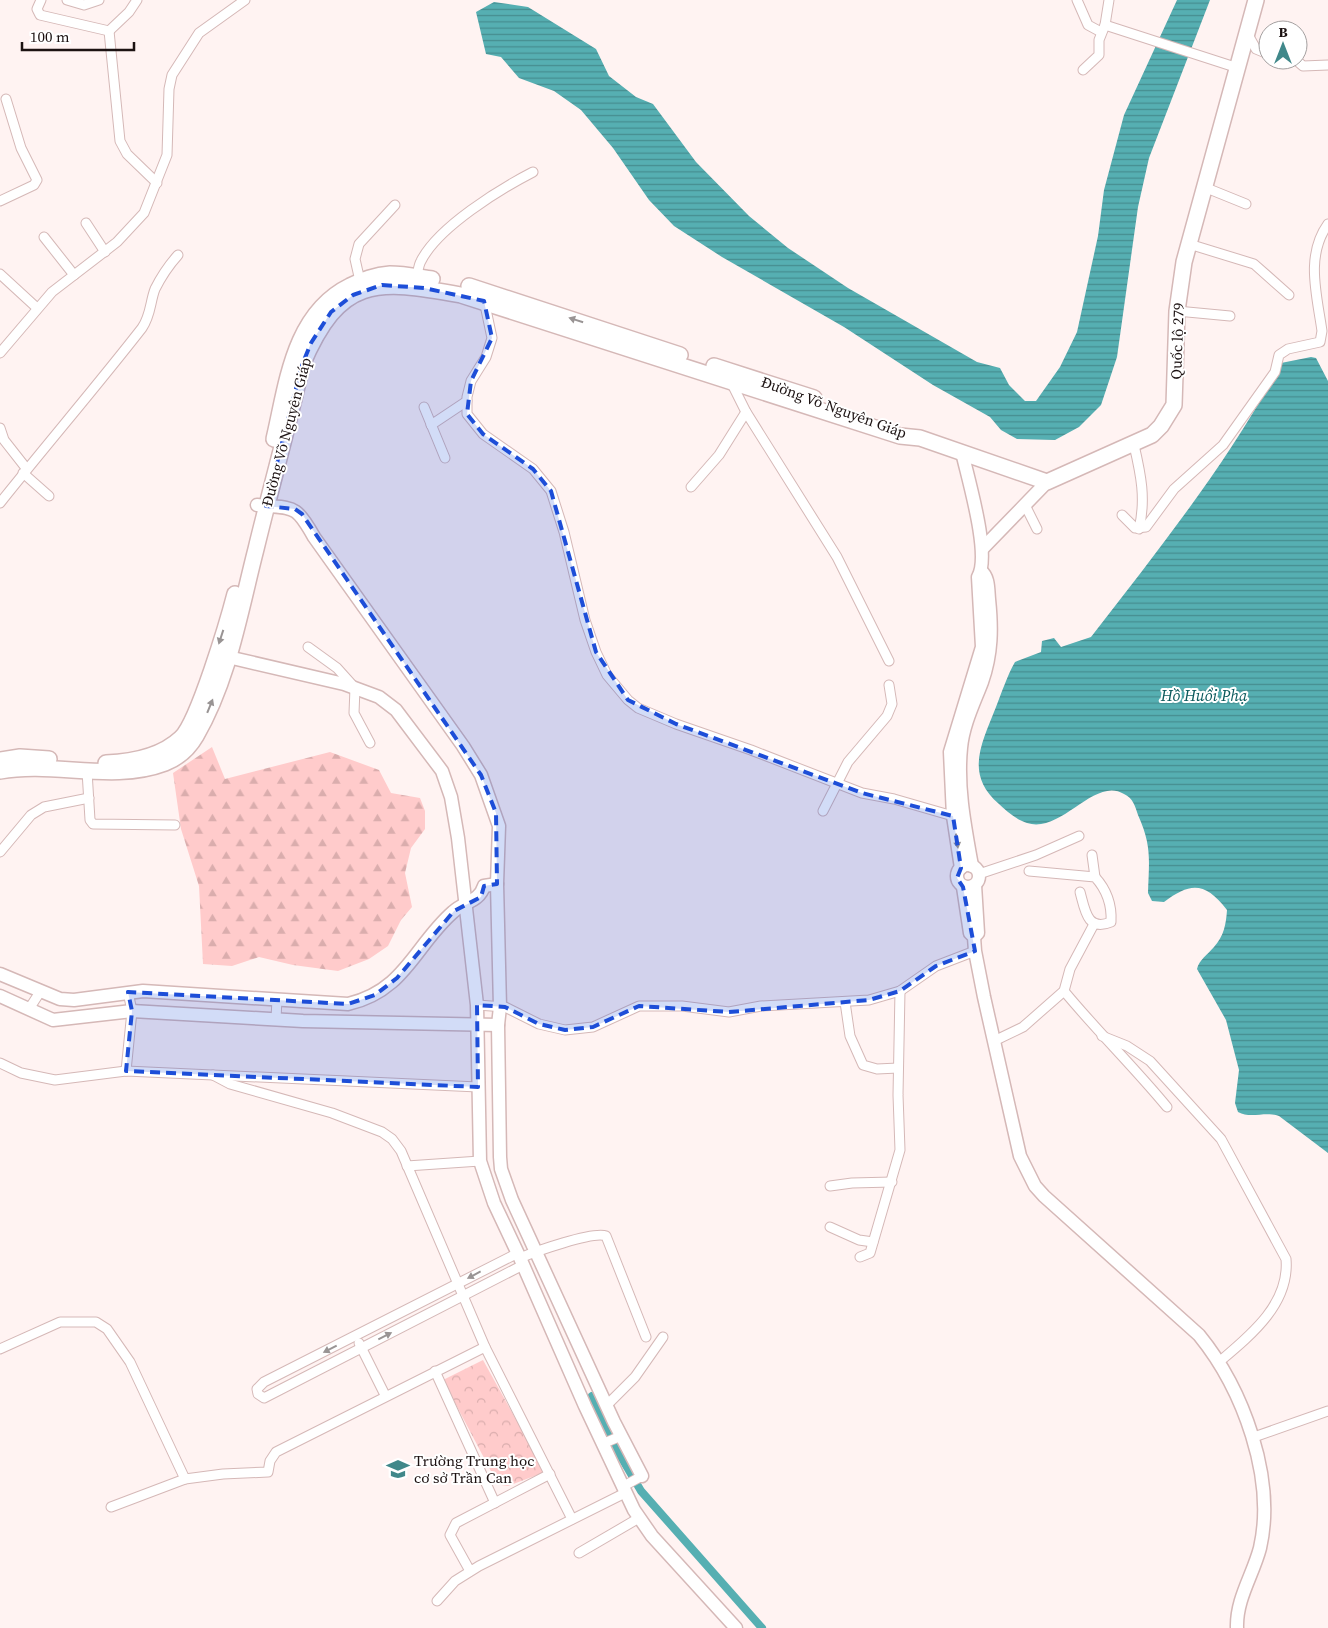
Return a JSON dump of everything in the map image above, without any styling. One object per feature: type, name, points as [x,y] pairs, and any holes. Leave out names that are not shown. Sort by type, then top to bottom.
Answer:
[{"type":"highway","name":"Quốc lộ 279","points":[[1047,482],[1083,465],[1134,445],[1152,435],[1161,426],[1174,405],[1177,311],[1189,244],[1256,0]]},
{"type":"highway","name":"Đường Võ Nguyên Giáp","points":[[0,770],[36,768],[112,772],[145,768],[167,762],[185,751],[195,738],[210,709],[228,657],[293,358],[303,335],[324,304],[336,293],[360,281],[390,274],[461,295],[483,296],[900,436],[920,438],[962,452]]},
{"type":"highway","name":"Đường Võ Nguyên Giáp","points":[[0,760],[20,757],[109,763],[142,759],[162,751],[182,737],[194,716],[234,597],[302,365],[321,327],[331,312],[363,290],[382,285],[416,282]]},
{"type":"highway","points":[[962,452],[1047,482]]},
{"type":"street","points":[[41,0],[37,9],[40,15],[109,32]]},
{"type":"street","points":[[67,0],[84,5],[99,0]]},
{"type":"street","points":[[109,32],[130,12],[137,0]]},
{"type":"street","points":[[0,353],[37,308],[74,275],[105,252],[134,226],[144,213],[157,183],[168,149],[169,89],[172,75],[200,33],[245,0]]},
{"type":"street","points":[[1076,0],[1088,25],[1150,40],[1238,68]]},
{"type":"street","points":[[1083,70],[1098,56],[1109,0]]},
{"type":"street","points":[[109,32],[120,141],[127,154],[157,183]]},
{"type":"street","points":[[1247,33],[1258,50]]},
{"type":"street","points":[[1308,66],[1328,65]]},
{"type":"street","points":[[0,201],[34,185],[37,180],[19,144],[6,99]]},
{"type":"street","points":[[416,282],[421,261],[441,235],[502,188],[533,172]]},
{"type":"street","points":[[1204,187],[1246,204]]},
{"type":"street","points":[[360,281],[355,259],[359,244],[395,205]]},
{"type":"street","points":[[86,223],[105,252]]},
{"type":"street","points":[[1122,515],[1128,522],[1139,529],[1146,527],[1160,506],[1174,490],[1223,445],[1275,372],[1279,355],[1288,349],[1320,342],[1322,331],[1314,257],[1321,234],[1328,224]]},
{"type":"street","points":[[44,237],[74,275]]},
{"type":"street","points":[[1189,244],[1254,264],[1289,295]]},
{"type":"street","points":[[0,503],[24,470],[89,397],[142,328],[148,319],[155,291],[171,262],[178,255]]},
{"type":"street","points":[[0,274],[37,308]]},
{"type":"street","points":[[483,296],[492,338],[486,358],[471,381],[467,414],[477,429],[533,469],[550,491],[564,532],[583,611],[596,652],[608,675],[628,700],[638,708],[676,724],[862,793],[894,799],[953,816]]},
{"type":"street","points":[[1177,311],[1230,316]]},
{"type":"street","points":[[740,381],[746,412],[838,557],[889,661]]},
{"type":"street","points":[[431,425],[467,402]]},
{"type":"street","points":[[424,407],[445,458]]},
{"type":"street","points":[[691,487],[719,455],[746,412]]},
{"type":"street","points":[[0,428],[4,440],[24,470],[49,496]]},
{"type":"street","points":[[1134,445],[1143,486],[1144,500],[1139,529]]},
{"type":"street","points":[[962,452],[983,548],[982,571],[978,577],[982,646],[950,752],[953,816],[970,876]]},
{"type":"street","points":[[983,548],[1047,482]]},
{"type":"street","points":[[1025,505],[1037,529]]},
{"type":"street","points":[[262,506],[295,509],[302,514],[314,537],[463,746],[481,775],[499,826],[497,884],[500,1007],[498,1025],[502,1169],[512,1200],[606,1405],[613,1440],[632,1483]]},
{"type":"street","points":[[982,571],[986,575],[989,595],[992,627],[990,651],[964,732],[960,791],[970,876],[970,933],[974,937],[975,951],[1020,1156],[1035,1186],[1185,1320],[1210,1348],[1219,1362],[1254,1437],[1260,1478],[1262,1527],[1255,1565],[1238,1611],[1237,1628]]},
{"type":"street","points":[[308,647],[338,668],[355,688],[354,714],[370,743]]},
{"type":"street","points":[[228,657],[355,688],[379,698],[396,710],[442,771],[451,797],[477,1005],[480,1161],[494,1204],[613,1440],[632,1483],[639,1518],[652,1536],[736,1628]]},
{"type":"street","points":[[823,811],[836,782],[848,762],[887,716],[892,704],[889,685]]},
{"type":"street","points":[[87,771],[90,820],[93,824],[175,825]]},
{"type":"street","points":[[0,852],[31,815],[44,807],[89,798]]},
{"type":"street","points":[[970,876],[1036,855],[1079,836]]},
{"type":"street","points":[[1080,892],[1088,919],[1094,924],[1104,925],[1111,922],[1112,913],[1102,885],[1095,877],[1092,855]]},
{"type":"street","points":[[1029,871],[1095,877]]},
{"type":"street","points":[[0,996],[31,1006],[52,1020],[130,1000],[277,1007],[348,1004],[375,995],[397,978],[444,921],[465,903],[479,898],[484,886],[497,884]]},
{"type":"street","points":[[994,1041],[1023,1027],[1064,991],[1070,968],[1094,924]]},
{"type":"street","points":[[477,1005],[512,1010],[539,1024],[575,1030],[593,1027],[639,1006],[682,1006],[729,1012],[761,1006],[869,1000],[900,991],[936,966],[975,951]]},
{"type":"street","points":[[0,974],[39,993],[60,999],[130,1000],[277,1007],[477,1025],[498,1025]]},
{"type":"street","points":[[860,1257],[870,1253],[900,1150],[898,1068],[900,991]]},
{"type":"street","points":[[1064,991],[1102,1036],[1140,1074],[1167,1107]]},
{"type":"street","points":[[31,1006],[39,993]]},
{"type":"street","points":[[126,1071],[130,1000]]},
{"type":"street","points":[[845,1002],[850,1036],[864,1065],[876,1069],[898,1068]]},
{"type":"street","points":[[1102,1036],[1127,1046],[1150,1061],[1221,1139],[1286,1259],[1288,1272],[1267,1316],[1259,1327],[1219,1362]]},
{"type":"street","points":[[0,1063],[21,1073],[55,1080],[126,1071],[478,1087]]},
{"type":"street","points":[[213,1075],[230,1084],[332,1113],[382,1132],[392,1139],[407,1166],[485,1347],[572,1519]]},
{"type":"street","points":[[407,1166],[480,1161]]},
{"type":"street","points":[[830,1186],[852,1183],[892,1182]]},
{"type":"street","points":[[830,1227],[860,1240],[873,1242]]},
{"type":"street","points":[[520,1258],[463,1296],[264,1398],[258,1394],[257,1389],[264,1382],[458,1284],[536,1251],[595,1235],[606,1236],[646,1337]]},
{"type":"street","points":[[0,1349],[60,1322],[96,1322],[107,1329],[130,1362],[185,1479]]},
{"type":"street","points":[[356,1336],[386,1395]]},
{"type":"street","points":[[606,1405],[632,1381],[663,1336]]},
{"type":"street","points":[[111,1507],[185,1479],[223,1474],[268,1472],[270,1461],[276,1452],[386,1395],[485,1347]]},
{"type":"street","points":[[435,1371],[495,1503]]},
{"type":"street","points":[[1254,1437],[1328,1411]]},
{"type":"street","points":[[470,1571],[450,1535],[451,1528],[456,1523],[550,1474]]},
{"type":"street","points":[[437,1601],[450,1585],[470,1571],[572,1519],[632,1483]]},
{"type":"street","points":[[579,1553],[639,1518]]},
{"type":"highlighted area","points":[[382,285],[424,288],[484,301],[492,338],[471,381],[467,414],[483,434],[533,469],[551,491],[596,652],[628,700],[676,724],[862,793],[953,816],[961,868],[957,878],[963,887],[975,951],[936,966],[900,991],[869,1000],[729,1012],[639,1006],[593,1027],[565,1030],[539,1024],[505,1007],[477,1005],[478,1087],[126,1071],[132,1011],[128,992],[348,1004],[375,995],[397,978],[454,911],[481,897],[484,886],[497,884],[496,813],[481,775],[463,746],[302,514],[295,509],[266,506],[302,365],[311,343],[331,312],[353,295]]},
{"type":"green space","points":[[212,747],[225,779],[330,752],[379,770],[391,793],[420,798],[425,811],[425,829],[411,848],[405,873],[412,907],[401,920],[388,946],[369,959],[338,971],[293,965],[259,957],[232,966],[203,964],[199,886],[181,829],[173,773]]},
{"type":"green space","points":[[483,1360],[545,1472],[508,1486],[501,1485],[493,1475],[443,1380]]},
{"type":"water","points":[[1177,0],[1210,0],[1149,158],[1138,207],[1117,357],[1101,405],[1079,427],[1055,440],[1017,439],[1001,430],[990,417],[933,385],[844,327],[722,257],[674,226],[649,200],[613,148],[581,110],[554,91],[519,78],[501,57],[486,54],[476,12],[494,2],[528,7],[596,49],[609,76],[636,97],[653,104],[696,162],[749,216],[788,248],[848,288],[977,362],[1000,368],[1009,385],[1025,401],[1036,401],[1060,367],[1077,332],[1098,236],[1104,190],[1124,115]]},
{"type":"water","name":"Hồ Huổi Phạ","points":[[1311,357],[1316,358],[1328,381],[1328,1153],[1279,1116],[1269,1114],[1248,1115],[1238,1112],[1235,1103],[1239,1070],[1226,1020],[1197,969],[1202,960],[1220,939],[1225,925],[1227,910],[1212,894],[1197,888],[1182,891],[1164,902],[1152,901],[1148,893],[1148,845],[1136,808],[1130,798],[1113,791],[1101,792],[1053,821],[1040,824],[1027,823],[1008,812],[988,793],[979,770],[979,758],[986,733],[1015,662],[1041,652],[1042,641],[1054,638],[1061,647],[1091,637],[1167,538],[1216,470],[1261,400],[1281,363]]},
{"type":"waterway","points":[[592,1396],[617,1450],[641,1491],[762,1628]]},
{"type":"place","name":"Trường Trung học cơ sở Trần Can","points":[[398,1469]]}]
